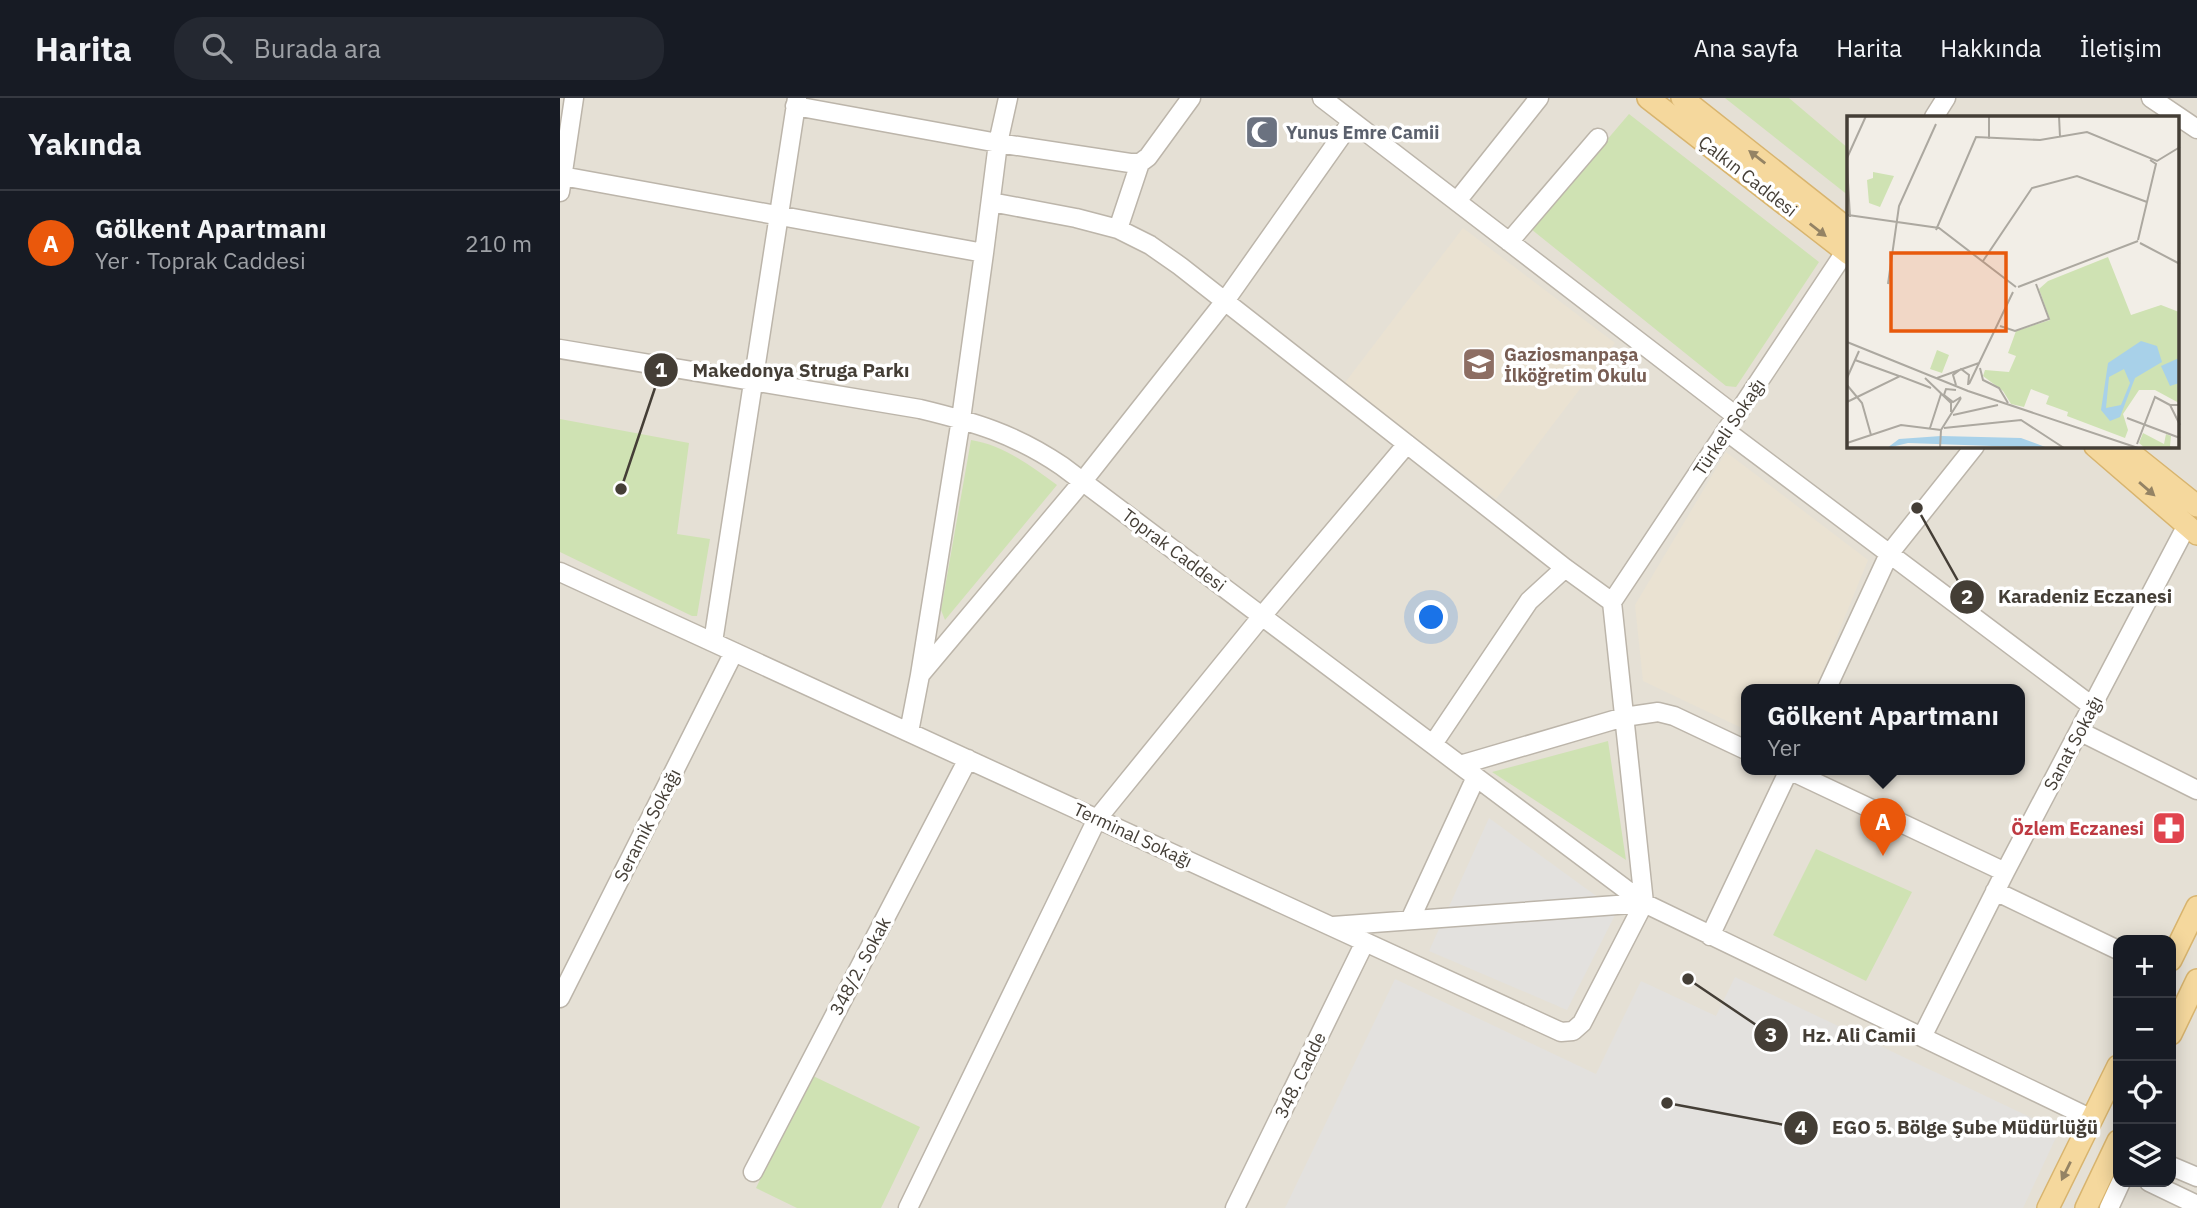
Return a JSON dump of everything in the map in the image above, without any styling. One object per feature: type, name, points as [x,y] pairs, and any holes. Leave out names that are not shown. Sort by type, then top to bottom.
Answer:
[{"type":"main road","name":"Çalkın Caddesi","points":[[1648,98],[1847,250]]},
{"type":"main road","name":"Çalkın Caddesi","points":[[1682,98],[1847,228]]},
{"type":"main road","points":[[2098,448],[2194,521]]},
{"type":"main road","points":[[2124,448],[2194,521]]},
{"type":"main road","points":[[2176,950],[2197,906]]},
{"type":"main road","points":[[2176,1024],[2197,980]]},
{"type":"main road","points":[[2048,1208],[2113,1076]]},
{"type":"main road","points":[[2086,1208],[2113,1153]]},
{"type":"street","points":[[574,98],[562,175],[984,253]]},
{"type":"street","points":[[909,732],[961,419],[998,143],[1008,98]]},
{"type":"street","points":[[1118,229],[1140,163],[1148,157],[1191,98]]},
{"type":"street","points":[[1322,98],[1509,242],[1889,554],[2092,706]]},
{"type":"street","points":[[1457,201],[1539,98]]},
{"type":"street","points":[[1935,116],[1946,98]]},
{"type":"street","points":[[2151,98],[2178,116]]},
{"type":"street","points":[[712,642],[796,102],[998,143],[1140,163]]},
{"type":"street","points":[[2179,117],[2197,129]]},
{"type":"street","points":[[920,675],[1083,481],[1225,301],[1352,121]]},
{"type":"street","points":[[1509,242],[1598,138]]},
{"type":"street","points":[[991,202],[1118,229],[1150,245],[1612,602],[1644,903],[1330,926]]},
{"type":"street","name":"Türkeli Sokağı","points":[[1612,602],[1847,252]]},
{"type":"street","name":"Toprak Caddesi","points":[[560,349],[909,407],[961,419],[1021,440],[1083,481],[1644,903],[2092,1119]]},
{"type":"street","points":[[908,1208],[1097,819],[1262,616],[1407,444]]},
{"type":"street","points":[[1829,684],[1889,554],[1973,448]]},
{"type":"street","name":"Sanat Sokağı","points":[[1922,1037],[2092,706],[2194,521]]},
{"type":"street","points":[[1433,744],[1529,601],[1565,568]]},
{"type":"street","name":"Terminal Sokağı","points":[[560,572],[1561,1032],[1573,1031],[1581,1023],[1644,903]]},
{"type":"street","name":"Seramik Sokağı","points":[[560,998],[734,652]]},
{"type":"street","points":[[1460,765],[1624,717],[1658,712],[1674,716],[1741,748]]},
{"type":"street","points":[[2079,731],[2197,790]]},
{"type":"street","name":"348/2. Sokak","points":[[753,1172],[968,759]]},
{"type":"street","points":[[1710,936],[1787,775]]},
{"type":"street","points":[[1800,775],[2005,872]]},
{"type":"street","points":[[1410,920],[1476,777]]},
{"type":"street","points":[[1995,891],[2113,948]]},
{"type":"street","name":"348. Cadde","points":[[1235,1208],[1365,942]]},
{"type":"street","points":[[2176,1168],[2197,1177]]},
{"type":"street","points":[[2109,1208],[2120,1187]]},
{"type":"street","points":[[2160,1187],[2197,1205]]},
{"type":"shaded area","points":[[560,98],[2197,98],[2197,1208],[560,1208]]},
{"type":"shaded area","name":"Gaziosmanpaşa İlköğretim Okulu","points":[[1463,228],[1615,343],[1496,499],[1344,384]]},
{"type":"shaded area","points":[[1726,452],[1868,560],[1817,684],[1741,684],[1741,728],[1643,681],[1635,605]]},
{"type":"shaded area","points":[[1489,818],[1617,911],[1567,1010],[1429,951]]},
{"type":"shaded area","points":[[1735,977],[2059,1131],[2023,1208],[1285,1208],[1395,979],[1596,1074],[1641,981],[1716,1016]]},
{"type":"green space","points":[[1725,98],[1789,98],[1847,147],[1847,194]]},
{"type":"green space","points":[[1629,114],[1819,262],[1736,387],[1726,386],[1531,229]]},
{"type":"green space","points":[[560,419],[689,443],[677,534],[710,539],[697,616],[692,616],[560,552]]},
{"type":"green space","points":[[971,440],[1005,451],[1057,485],[945,620],[941,610]]},
{"type":"green space","points":[[1608,741],[1626,860],[1492,772]]},
{"type":"green space","points":[[1816,849],[1912,892],[1866,981],[1773,935]]},
{"type":"green space","points":[[811,1075],[920,1127],[881,1208],[797,1208],[756,1188]]},
{"type":"place","name":"Yunus Emre Camii","points":[[1262,132]]},
{"type":"place","name":"Gaziosmanpaşa İlköğretim Okulu","points":[[1479,364]]},
{"type":"place","name":"Makedonya Struga Parkı","points":[[621,489]]},
{"type":"place","name":"Karadeniz Eczanesi","points":[[1917,508]]},
{"type":"place","name":"Özlem Eczanesi","points":[[2169,828]]},
{"type":"place","name":"Gölkent Apartmanı","points":[[1883,856]]},
{"type":"place","name":"Hz. Ali Camii","points":[[1688,979]]},
{"type":"place","name":"EGO 5. Bölge Şube Müdürlüğü","points":[[1667,1103]]}]
